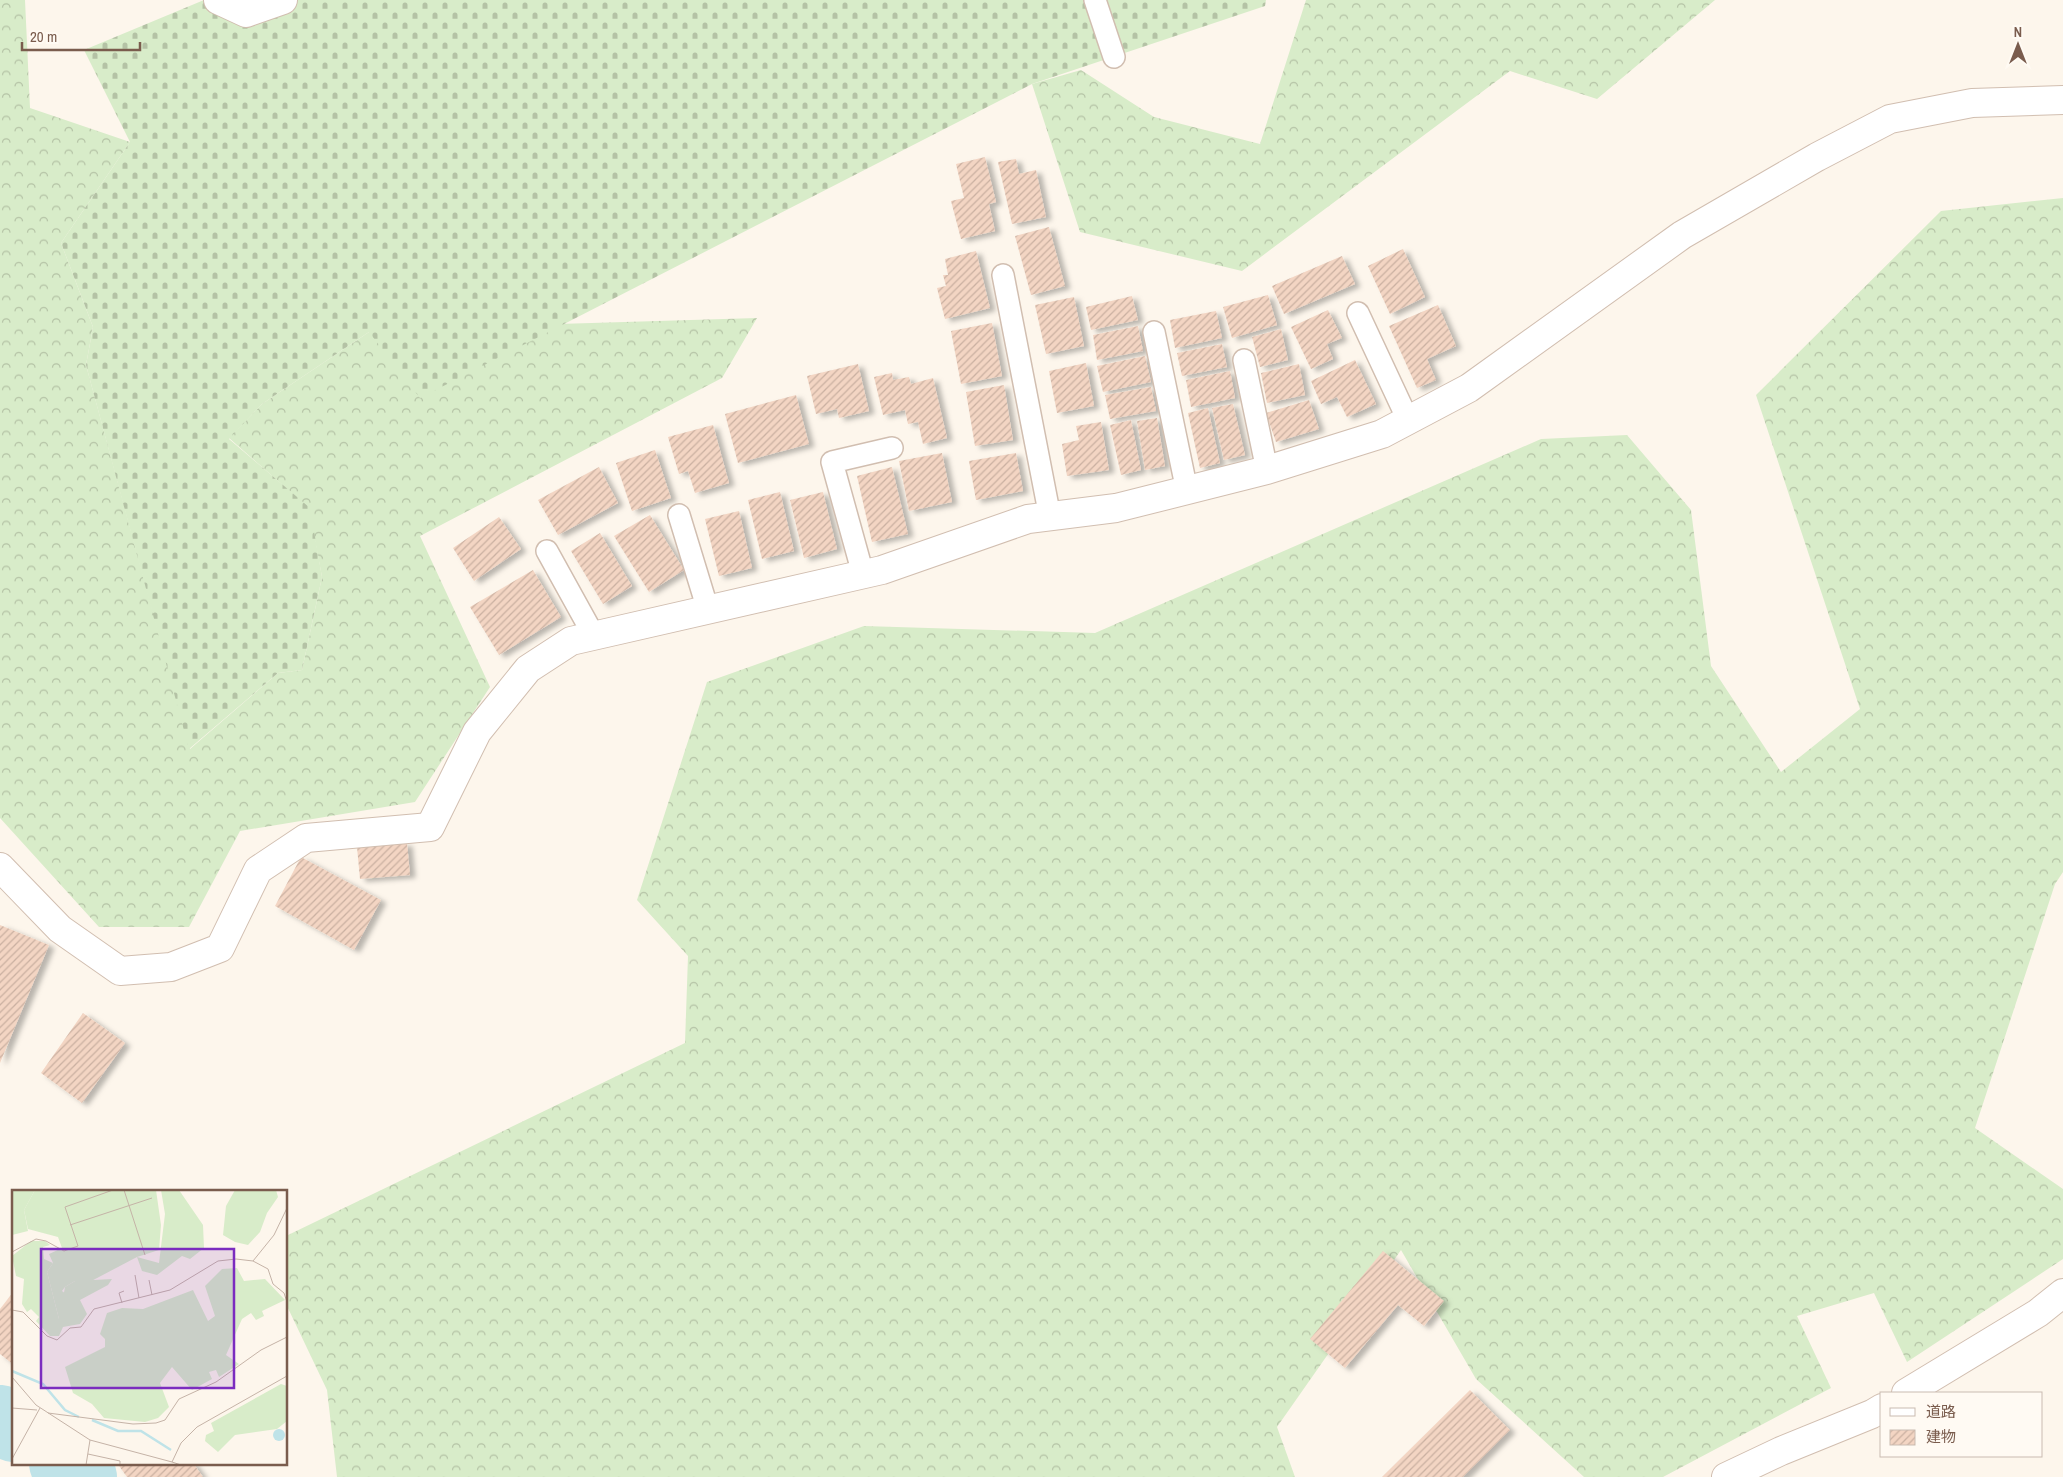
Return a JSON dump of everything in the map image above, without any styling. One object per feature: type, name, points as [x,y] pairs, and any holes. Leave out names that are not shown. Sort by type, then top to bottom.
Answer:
[{"type":"street","points":[[218,0],[246,13],[283,0]]},
{"type":"street","points":[[0,867],[60,929],[120,972],[171,967],[220,948],[258,870],[306,838],[430,827],[477,732],[528,669],[570,641],[882,570],[1028,519],[1116,508],[1187,491],[1268,470],[1382,434],[1469,388],[1682,235],[1817,157],[1890,119],[1972,103],[2063,100]]},
{"type":"street","points":[[1908,1392],[2038,1313],[2063,1293]]},
{"type":"street","points":[[1726,1477],[1781,1451],[1880,1409]]},
{"type":"lane","points":[[1095,0],[1114,57]]},
{"type":"lane","points":[[1003,275],[1050,517]]},
{"type":"lane","points":[[1358,313],[1408,420]]},
{"type":"lane","points":[[1154,332],[1187,491]]},
{"type":"lane","points":[[1244,360],[1268,470]]},
{"type":"lane","points":[[863,574],[832,462],[892,448]]},
{"type":"lane","points":[[679,515],[708,610]]},
{"type":"lane","points":[[547,551],[594,636]]},
{"type":"green space","points":[[0,0],[25,0],[30,108],[130,142],[61,243],[93,327],[86,365],[190,749],[278,673],[302,670],[322,577],[309,508],[229,438],[262,404],[369,332],[757,318],[722,378],[420,536],[490,687],[415,802],[240,831],[189,927],[99,927],[0,818]]},
{"type":"green space","points":[[204,0],[1266,0],[1265,6],[1032,84],[420,398],[369,332],[262,404],[229,439],[310,508],[322,577],[302,670],[278,673],[189,749],[86,365],[93,327],[61,243],[130,142],[84,50]]},
{"type":"green space","points":[[1306,0],[1715,0],[1597,99],[1510,71],[1242,271],[1080,232],[1032,84],[1081,70],[1154,117],[1260,144]]},
{"type":"green space","points":[[2063,198],[2063,872],[2055,884],[1975,1128],[2063,1189],[2063,1259],[1907,1362],[1874,1293],[1797,1316],[1831,1388],[1663,1477],[1584,1477],[1476,1379],[1401,1250],[1277,1427],[1295,1477],[337,1477],[327,1390],[288,1308],[288,1235],[685,1043],[688,956],[637,900],[707,682],[864,626],[1095,633],[1541,439],[1627,435],[1691,510],[1711,666],[1781,772],[1860,709],[1756,395],[1941,211]]},
{"type":"building","points":[[985,157],[996,202],[989,204],[995,231],[961,239],[951,201],[964,198],[956,164]]},
{"type":"building","points":[[1016,159],[1019,174],[1036,170],[1046,217],[1012,224],[998,162]]},
{"type":"building","points":[[1049,227],[1065,286],[1031,295],[1015,236]]},
{"type":"building","points":[[1403,249],[1425,297],[1390,314],[1368,266]]},
{"type":"building","points":[[976,251],[990,308],[945,319],[937,288],[946,286],[943,275],[948,275],[945,259]]},
{"type":"building","points":[[1342,256],[1355,284],[1284,314],[1272,286]]},
{"type":"building","points":[[1268,295],[1277,325],[1232,338],[1223,307]]},
{"type":"building","points":[[1132,296],[1138,320],[1091,330],[1086,307]]},
{"type":"building","points":[[1074,297],[1084,346],[1046,354],[1035,305]]},
{"type":"building","points":[[1438,305],[1456,346],[1427,359],[1436,380],[1417,388],[1389,326]]},
{"type":"building","points":[[1328,310],[1342,338],[1327,344],[1333,359],[1311,369],[1291,327]]},
{"type":"building","points":[[1216,311],[1222,338],[1175,348],[1170,320]]},
{"type":"building","points":[[992,323],[1002,376],[961,384],[951,331]]},
{"type":"building","points":[[1138,326],[1143,351],[1097,360],[1093,335]]},
{"type":"building","points":[[1281,329],[1288,360],[1260,367],[1252,337]]},
{"type":"building","points":[[1222,344],[1227,367],[1182,376],[1177,353]]},
{"type":"building","points":[[1145,356],[1151,382],[1103,392],[1097,366]]},
{"type":"building","points":[[1355,360],[1376,404],[1347,417],[1337,397],[1321,404],[1311,381]]},
{"type":"building","points":[[1086,363],[1094,406],[1057,413],[1049,371]]},
{"type":"building","points":[[858,364],[869,411],[839,418],[837,409],[816,414],[807,376]]},
{"type":"building","points":[[1299,364],[1305,395],[1267,403],[1261,373]]},
{"type":"building","points":[[1230,371],[1235,398],[1191,407],[1186,380]]},
{"type":"building","points":[[892,373],[893,380],[909,377],[911,384],[933,378],[947,438],[923,444],[918,422],[908,424],[905,410],[883,415],[874,377]]},
{"type":"building","points":[[1004,385],[1013,440],[975,446],[966,392]]},
{"type":"building","points":[[1151,387],[1156,411],[1110,419],[1105,395]]},
{"type":"building","points":[[796,395],[809,444],[738,463],[725,414]]},
{"type":"building","points":[[1309,400],[1319,429],[1276,442],[1266,413]]},
{"type":"building","points":[[1233,404],[1245,455],[1224,460],[1212,408]]},
{"type":"building","points":[[1208,408],[1220,463],[1200,468],[1188,413]]},
{"type":"building","points":[[1157,418],[1165,466],[1145,470],[1137,421]]},
{"type":"building","points":[[1131,420],[1141,470],[1121,475],[1110,425]]},
{"type":"building","points":[[1101,422],[1109,470],[1067,476],[1062,444],[1079,440],[1076,426]]},
{"type":"building","points":[[713,425],[729,483],[695,493],[688,471],[679,474],[668,437]]},
{"type":"building","points":[[655,450],[671,498],[632,511],[616,463]]},
{"type":"building","points":[[942,453],[952,502],[909,511],[899,461]]},
{"type":"building","points":[[1016,453],[1023,491],[976,500],[969,461]]},
{"type":"building","points":[[599,467],[618,503],[558,535],[538,500]]},
{"type":"building","points":[[892,467],[908,534],[872,542],[857,476]]},
{"type":"building","points":[[780,492],[794,551],[762,559],[748,500]]},
{"type":"building","points":[[823,492],[837,549],[804,558],[790,500]]},
{"type":"building","points":[[739,511],[752,568],[719,576],[705,519]]},
{"type":"building","points":[[650,515],[684,570],[649,592],[614,536]]},
{"type":"building","points":[[499,517],[521,549],[474,581],[453,548]]},
{"type":"building","points":[[600,533],[632,586],[603,604],[571,551]]},
{"type":"building","points":[[533,570],[561,617],[499,655],[470,607]]},
{"type":"building","points":[[407,843],[410,875],[360,879],[357,847]]},
{"type":"building","points":[[301,857],[381,900],[354,950],[275,906]]},
{"type":"building","points":[[0,925],[49,945],[0,1063]]},
{"type":"building","points":[[83,1013],[125,1043],[82,1103],[41,1073]]},
{"type":"building","points":[[1383,1251],[1444,1301],[1424,1326],[1398,1305],[1345,1368],[1310,1339]]},
{"type":"building","points":[[12,1294],[12,1363],[0,1354],[0,1309]]},
{"type":"building","points":[[1470,1390],[1510,1430],[1463,1477],[1382,1477]]},
{"type":"building","points":[[118,1464],[194,1464],[203,1477],[127,1477]]},
{"type":"waterway","points":[[0,1420],[12,1426]]},
{"type":"waterway","points":[[65,1464],[82,1477]]}]
